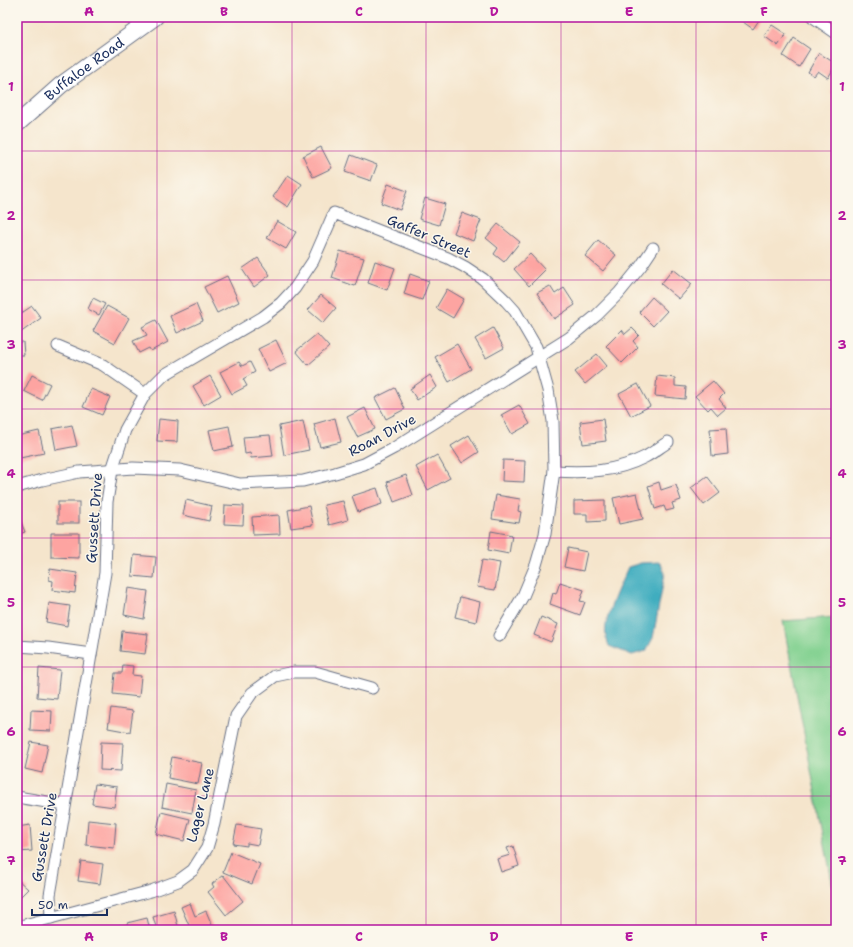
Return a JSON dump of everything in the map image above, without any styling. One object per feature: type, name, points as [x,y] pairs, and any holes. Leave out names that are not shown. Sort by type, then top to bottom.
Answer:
[{"type":"street","name":"Buffaloe Road","points":[[17,124],[61,85],[155,17]]},
{"type":"street","points":[[817,18],[836,33]]},
{"type":"street","name":"Gaffer Street","points":[[334,213],[448,258],[465,267],[483,279],[515,311],[536,347],[548,390],[553,421],[554,471],[545,534],[536,565],[523,596],[499,636]]},
{"type":"street","name":"Gussett Drive","points":[[51,918],[50,895],[105,573],[107,502],[112,470],[125,430],[145,394],[164,375],[263,317],[281,303],[295,288],[313,261],[334,213]]},
{"type":"street","name":"Roan Drive","points":[[17,487],[79,472],[133,468],[180,470],[240,484],[303,481],[364,464],[394,448],[569,338],[597,315],[619,293],[641,266],[653,248]]},
{"type":"street","points":[[58,346],[103,365],[145,394]]},
{"type":"street","points":[[554,471],[606,471],[646,457],[668,442]]},
{"type":"street","points":[[17,646],[48,648],[90,654]]},
{"type":"street","name":"Lager Lane","points":[[17,927],[130,897],[178,882],[193,870],[207,848],[214,824],[236,716],[252,693],[269,680],[275,676],[294,672],[315,672],[372,688]]},
{"type":"street","points":[[17,797],[65,805]]},
{"type":"green space","points":[[836,617],[836,903],[783,621]]},
{"type":"water","points":[[660,562],[665,573],[653,638],[646,651],[632,655],[609,646],[606,637],[606,630],[609,612],[628,567],[641,563]]},
{"type":"building","points":[[736,17],[761,17],[753,29]]},
{"type":"building","points":[[772,25],[786,34],[778,46],[764,36]]},
{"type":"building","points":[[794,38],[810,49],[799,67],[783,56]]},
{"type":"building","points":[[819,53],[836,64],[828,78],[818,71],[814,76],[808,72]]},
{"type":"building","points":[[836,83],[836,95],[831,92]]},
{"type":"building","points":[[321,147],[332,168],[313,177],[303,156]]},
{"type":"building","points":[[351,155],[377,165],[371,181],[345,172]]},
{"type":"building","points":[[288,175],[302,184],[288,207],[273,197]]},
{"type":"building","points":[[388,184],[407,191],[400,210],[381,203]]},
{"type":"building","points":[[425,198],[445,204],[439,225],[419,219]]},
{"type":"building","points":[[462,213],[481,220],[473,241],[454,233]]},
{"type":"building","points":[[277,221],[296,232],[286,249],[267,238]]},
{"type":"building","points":[[498,224],[520,242],[504,262],[494,254],[498,248],[486,238]]},
{"type":"building","points":[[598,240],[616,255],[603,271],[585,256]]},
{"type":"building","points":[[340,251],[364,258],[355,286],[332,278]]},
{"type":"building","points":[[530,254],[545,270],[529,286],[514,269]]},
{"type":"building","points":[[258,258],[270,275],[254,287],[242,269]]},
{"type":"building","points":[[375,261],[395,268],[387,290],[368,283]]},
{"type":"building","points":[[673,269],[692,284],[679,299],[661,284]]},
{"type":"building","points":[[410,274],[429,281],[422,300],[404,294]]},
{"type":"building","points":[[227,276],[239,302],[217,313],[204,287]]},
{"type":"building","points":[[550,286],[555,294],[564,288],[575,305],[554,319],[537,293]]},
{"type":"building","points":[[447,289],[464,299],[453,318],[436,308]]},
{"type":"building","points":[[321,295],[336,308],[323,323],[308,310]]},
{"type":"building","points":[[652,297],[667,311],[653,326],[639,312]]},
{"type":"building","points":[[93,298],[105,304],[99,315],[88,309]]},
{"type":"building","points":[[196,304],[203,321],[177,333],[170,316]]},
{"type":"building","points":[[32,306],[41,318],[20,333],[17,329],[17,316]]},
{"type":"building","points":[[107,306],[129,318],[115,343],[93,331]]},
{"type":"building","points":[[156,320],[168,342],[151,351],[149,348],[139,353],[133,341],[147,335],[142,327]]},
{"type":"building","points":[[493,328],[504,348],[486,358],[475,339]]},
{"type":"building","points":[[632,328],[639,335],[633,341],[638,347],[622,363],[606,346],[622,330],[625,334]]},
{"type":"building","points":[[317,334],[329,347],[308,365],[296,351]]},
{"type":"building","points":[[276,340],[287,363],[269,372],[258,349]]},
{"type":"building","points":[[17,342],[23,342],[24,355],[17,355]]},
{"type":"building","points":[[457,344],[471,369],[449,382],[435,357]]},
{"type":"building","points":[[597,354],[607,366],[585,384],[575,372]]},
{"type":"building","points":[[239,362],[242,366],[250,362],[255,372],[243,379],[247,386],[232,394],[220,372]]},
{"type":"building","points":[[32,375],[50,384],[42,400],[24,391]]},
{"type":"building","points":[[430,375],[437,387],[417,400],[410,389]]},
{"type":"building","points":[[210,376],[221,395],[204,405],[193,386]]},
{"type":"building","points":[[657,376],[675,378],[675,386],[686,387],[685,399],[655,396]]},
{"type":"building","points":[[713,381],[724,394],[719,399],[726,408],[718,415],[711,407],[708,410],[695,396]]},
{"type":"building","points":[[638,384],[650,406],[631,416],[619,394]]},
{"type":"building","points":[[395,388],[405,409],[386,419],[375,398]]},
{"type":"building","points":[[91,389],[110,397],[102,415],[83,407]]},
{"type":"building","points":[[519,405],[530,424],[512,434],[501,415]]},
{"type":"building","points":[[365,408],[375,429],[357,437],[347,417]]},
{"type":"building","points":[[335,418],[341,442],[320,447],[314,424]]},
{"type":"building","points":[[159,419],[178,421],[177,442],[157,441]]},
{"type":"building","points":[[603,419],[606,441],[583,444],[580,422]]},
{"type":"building","points":[[303,421],[309,450],[284,455],[279,426]]},
{"type":"building","points":[[72,425],[77,446],[56,450],[52,429]]},
{"type":"building","points":[[229,426],[233,447],[214,451],[209,430]]},
{"type":"building","points":[[726,428],[728,454],[712,456],[710,429]]},
{"type":"building","points":[[39,431],[44,453],[20,458],[17,436]]},
{"type":"building","points":[[270,435],[273,456],[251,458],[250,453],[245,454],[243,437]]},
{"type":"building","points":[[469,435],[479,452],[462,463],[451,446]]},
{"type":"building","points":[[437,455],[450,478],[428,490],[416,467]]},
{"type":"building","points":[[503,460],[525,461],[524,482],[502,481]]},
{"type":"building","points":[[406,475],[413,495],[394,502],[387,482]]},
{"type":"building","points":[[707,476],[720,493],[704,505],[691,488]]},
{"type":"building","points":[[659,482],[661,490],[676,485],[681,500],[672,503],[674,509],[666,511],[664,506],[655,509],[648,486]]},
{"type":"building","points":[[377,488],[382,504],[358,512],[352,496]]},
{"type":"building","points":[[637,493],[643,519],[619,524],[613,498]]},
{"type":"building","points":[[496,495],[520,499],[518,511],[521,512],[519,523],[492,519]]},
{"type":"building","points":[[186,500],[212,506],[209,521],[183,515]]},
{"type":"building","points":[[605,500],[605,521],[587,522],[587,514],[574,514],[574,501]]},
{"type":"building","points":[[343,501],[348,520],[329,525],[324,505]]},
{"type":"building","points":[[58,502],[79,502],[79,523],[58,523]]},
{"type":"building","points":[[225,505],[244,506],[243,525],[224,524]]},
{"type":"building","points":[[309,506],[313,525],[291,528],[288,510]]},
{"type":"building","points":[[279,515],[280,534],[253,535],[252,517]]},
{"type":"building","points":[[19,517],[25,532],[17,535],[17,518]]},
{"type":"building","points":[[491,531],[512,535],[509,554],[488,550]]},
{"type":"building","points":[[51,533],[79,533],[79,558],[51,557]]},
{"type":"building","points":[[568,548],[587,552],[583,571],[564,567]]},
{"type":"building","points":[[134,555],[156,557],[154,578],[132,576]]},
{"type":"building","points":[[482,560],[500,563],[495,590],[477,587]]},
{"type":"building","points":[[50,569],[77,573],[75,593],[52,590],[53,581],[49,580]]},
{"type":"building","points":[[560,582],[584,590],[580,601],[585,602],[580,615],[550,604],[553,593],[556,594]]},
{"type":"building","points":[[128,588],[148,591],[144,619],[124,615]]},
{"type":"building","points":[[460,597],[480,602],[476,622],[455,617]]},
{"type":"building","points":[[49,603],[70,606],[67,626],[46,622]]},
{"type":"building","points":[[541,617],[558,624],[551,642],[534,635]]},
{"type":"building","points":[[122,631],[148,634],[145,654],[120,651]]},
{"type":"building","points":[[123,665],[133,666],[132,675],[141,676],[139,697],[113,694],[115,673],[122,673]]},
{"type":"building","points":[[39,668],[60,670],[57,699],[37,697]]},
{"type":"building","points":[[111,708],[133,711],[130,732],[108,728]]},
{"type":"building","points":[[31,710],[52,711],[51,731],[30,730]]},
{"type":"building","points":[[31,742],[48,745],[42,773],[25,769]]},
{"type":"building","points":[[101,742],[123,743],[121,771],[100,770]]},
{"type":"building","points":[[172,757],[202,763],[198,784],[168,778]]},
{"type":"building","points":[[95,784],[117,787],[114,807],[92,804]]},
{"type":"building","points":[[166,784],[196,790],[192,813],[162,807]]},
{"type":"building","points":[[161,812],[190,819],[184,841],[156,834]]},
{"type":"building","points":[[88,820],[116,823],[114,848],[86,845]]},
{"type":"building","points":[[30,825],[32,851],[18,852],[17,827]]},
{"type":"building","points":[[237,825],[261,829],[258,845],[247,843],[247,846],[233,844]]},
{"type":"building","points":[[513,846],[519,866],[501,872],[497,859],[510,855],[507,848]]},
{"type":"building","points":[[231,852],[260,864],[252,884],[223,872]]},
{"type":"building","points":[[81,861],[103,864],[100,884],[78,881]]},
{"type":"building","points":[[223,875],[243,901],[226,915],[208,892],[214,887],[212,884]]},
{"type":"building","points":[[17,879],[28,889],[17,900]]},
{"type":"building","points":[[190,903],[195,916],[206,911],[214,930],[191,930],[181,907]]},
{"type":"building","points":[[174,911],[179,930],[157,930],[153,917]]},
{"type":"building","points":[[147,918],[150,930],[128,930],[127,923]]},
{"type":"building","points":[[121,925],[122,930],[102,930],[102,929]]}]
